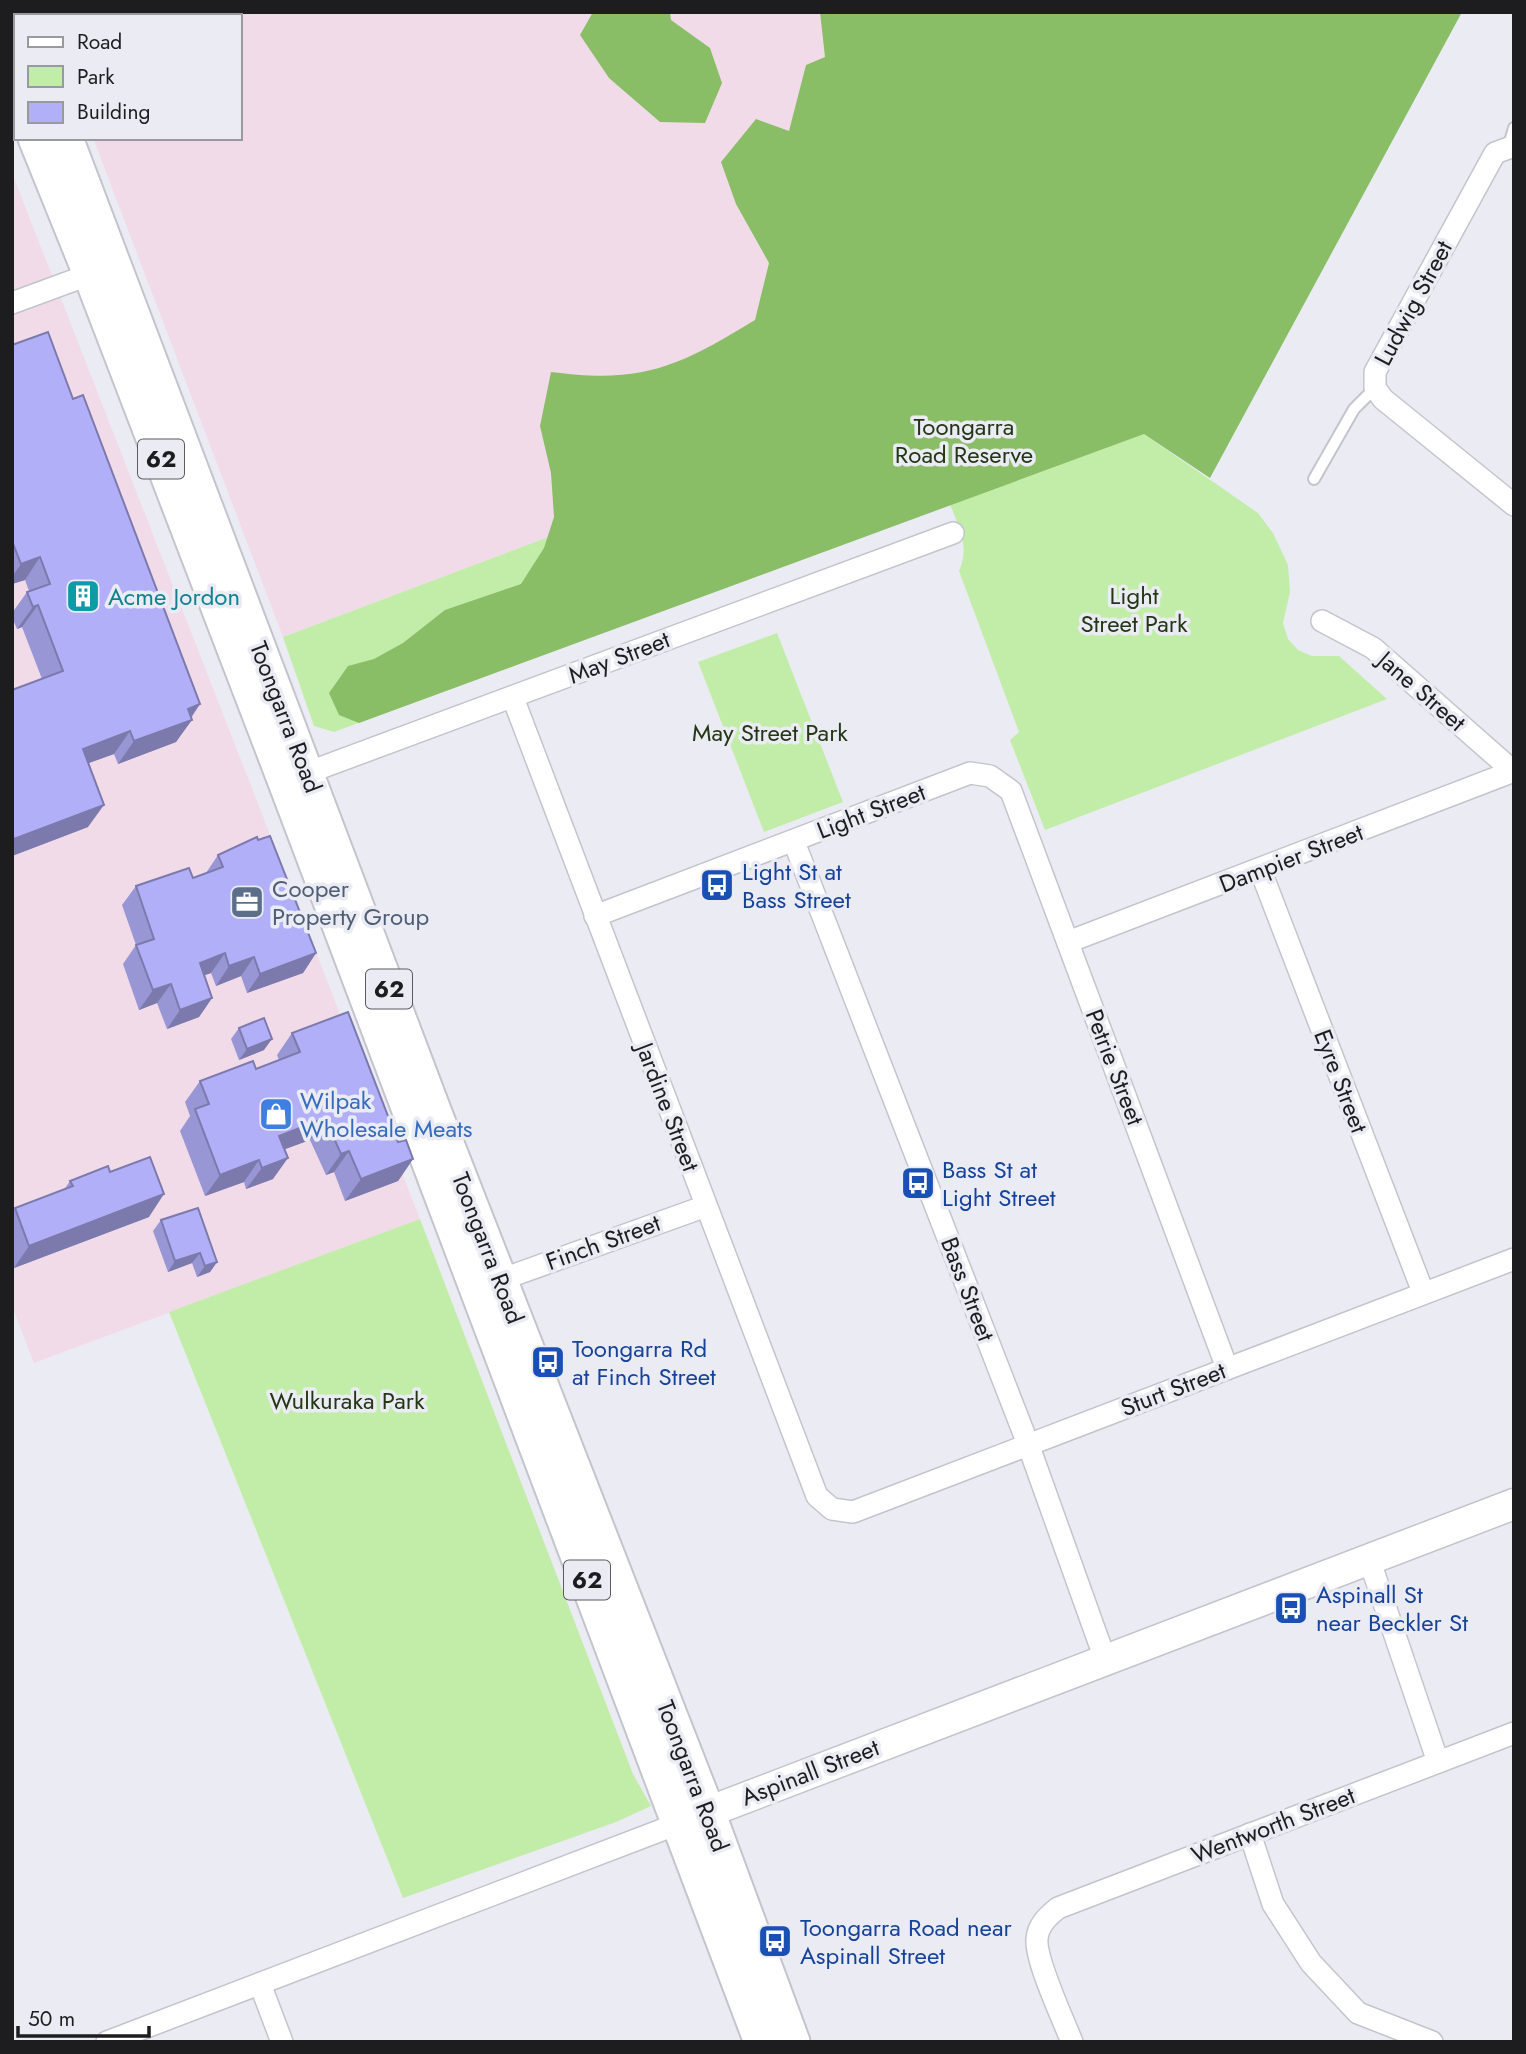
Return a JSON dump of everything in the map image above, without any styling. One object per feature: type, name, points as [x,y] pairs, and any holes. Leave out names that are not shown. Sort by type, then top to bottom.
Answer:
[{"type":"main road","name":"Toongarra Road","points":[[36,140],[102,269]]},
{"type":"main road","name":"Toongarra Road","points":[[66,140],[102,269],[296,777],[694,1817],[793,2042]]},
{"type":"main road","name":"Toongarra Road","points":[[296,777],[500,1280],[694,1817],[761,2042]]},
{"type":"main road","name":"Aspinall Street","points":[[694,1817],[1514,1504]]},
{"type":"street","name":"Ludwig Street","points":[[1512,140],[1495,153],[1375,372],[1375,388],[1383,399],[1514,505]]},
{"type":"street","points":[[12,303],[102,269]]},
{"type":"street","name":"May Street","points":[[296,777],[953,533]]},
{"type":"street","name":"Jane Street","points":[[1322,621],[1373,648],[1513,771]]},
{"type":"street","name":"Jardine Street","points":[[513,698],[817,1496],[832,1509]]},
{"type":"street","name":"Dampier Street","points":[[1068,942],[1513,771]]},
{"type":"street","name":"Light Street","points":[[595,916],[794,842],[970,772],[990,776]]},
{"type":"street","name":"Petrie Street","points":[[990,776],[1011,791],[1227,1368]]},
{"type":"street","name":"Bass Street","points":[[794,842],[1028,1444],[1105,1659]]},
{"type":"street","name":"Eyre Street","points":[[1260,869],[1423,1292]]},
{"type":"street","name":"Finch Street","points":[[500,1280],[706,1206]]},
{"type":"street","name":"Sturt Street","points":[[832,1509],[853,1512],[1514,1259]]},
{"type":"street","points":[[1369,1559],[1438,1762]]},
{"type":"street","name":"Wentworth Street","points":[[1072,2042],[1038,1954],[1040,1929],[1047,1916],[1058,1908],[1514,1733]]},
{"type":"street","name":"Aspinall Street","points":[[107,2042],[694,1817]]},
{"type":"street","points":[[1250,1834],[1273,1904],[1311,1963],[1358,2013],[1432,2042]]},
{"type":"street","points":[[260,1984],[282,2042]]},
{"type":"lane","points":[[1314,480],[1354,409],[1375,388]]},
{"type":"shaded area","points":[[44,12],[862,12],[992,370],[283,637],[94,140],[242,140],[242,14]]},
{"type":"shaded area","points":[[12,173],[420,1219],[34,1363],[12,1306]]},
{"type":"green space","points":[[593,12],[670,12],[671,20],[710,48],[722,83],[705,123],[660,122],[609,78],[580,35]]},
{"type":"green space","name":"Toongarra Road Reserve","points":[[820,12],[1462,12],[1210,478],[1144,434],[359,723],[339,715],[329,693],[348,666],[374,659],[403,643],[445,610],[521,584],[544,548],[554,517],[551,473],[540,426],[551,372],[610,376],[658,368],[703,350],[755,320],[769,263],[736,204],[721,162],[756,119],[789,131],[806,65],[825,57]]},
{"type":"green space","points":[[992,370],[1144,434],[1258,513],[1273,533],[1288,565],[1290,592],[1283,623],[1288,639],[1298,650],[1312,656],[1339,656],[1387,699],[1045,830],[1010,740],[1019,732],[959,571],[964,553],[963,545],[950,504],[334,732],[314,726],[283,637]]},
{"type":"green space","name":"May Street Park","points":[[777,633],[843,802],[764,832],[698,662]]},
{"type":"green space","name":"Wulkuraka Park","points":[[420,1219],[633,1774],[651,1806],[616,1822],[403,1898],[169,1312]]},
{"type":"building","name":"Acme Jordon","points":[[48,332],[73,399],[83,395],[200,704],[188,709],[192,720],[134,741],[130,731],[83,749],[104,805],[14,839],[12,690],[63,671],[38,605],[33,607],[27,592],[50,584],[40,557],[21,564],[12,541],[12,345]]},
{"type":"building","points":[[270,836],[316,953],[260,974],[254,957],[229,966],[225,953],[200,963],[212,998],[180,1010],[171,984],[153,990],[136,945],[154,939],[136,886],[189,868],[193,878],[223,867],[218,855],[257,837],[258,840]]},
{"type":"building","name":"Wilpak Wholesale Meats","points":[[348,1012],[398,1142],[406,1140],[413,1159],[361,1179],[349,1151],[341,1154],[325,1118],[279,1136],[288,1158],[262,1168],[259,1160],[220,1175],[195,1109],[209,1104],[200,1081],[253,1061],[256,1069],[300,1052],[292,1033]]},
{"type":"building","points":[[264,1018],[272,1039],[247,1049],[239,1028]]},
{"type":"building","points":[[150,1157],[164,1194],[29,1246],[15,1208],[73,1186],[70,1181],[108,1166],[110,1172]]},
{"type":"building","points":[[198,1208],[217,1262],[205,1266],[200,1253],[175,1261],[161,1220]]},
{"type":"place","name":"Acme Jordon","points":[[83,596]]},
{"type":"place","name":"Light St at Bass Street","points":[[717,885]]},
{"type":"place","name":"Cooper Property Group","points":[[247,902]]},
{"type":"place","name":"Wilpak Wholesale Meats","points":[[276,1114]]},
{"type":"place","name":"Bass St at Light Street","points":[[918,1183]]},
{"type":"place","name":"Toongarra Rd at Finch Street","points":[[548,1362]]},
{"type":"place","name":"Aspinall St near Beckler St","points":[[1291,1608]]},
{"type":"place","name":"Toongarra Road near Aspinall Street","points":[[775,1941]]},
{"type":"park label","name":"Light Street Park","points":[[1134,609]]}]
